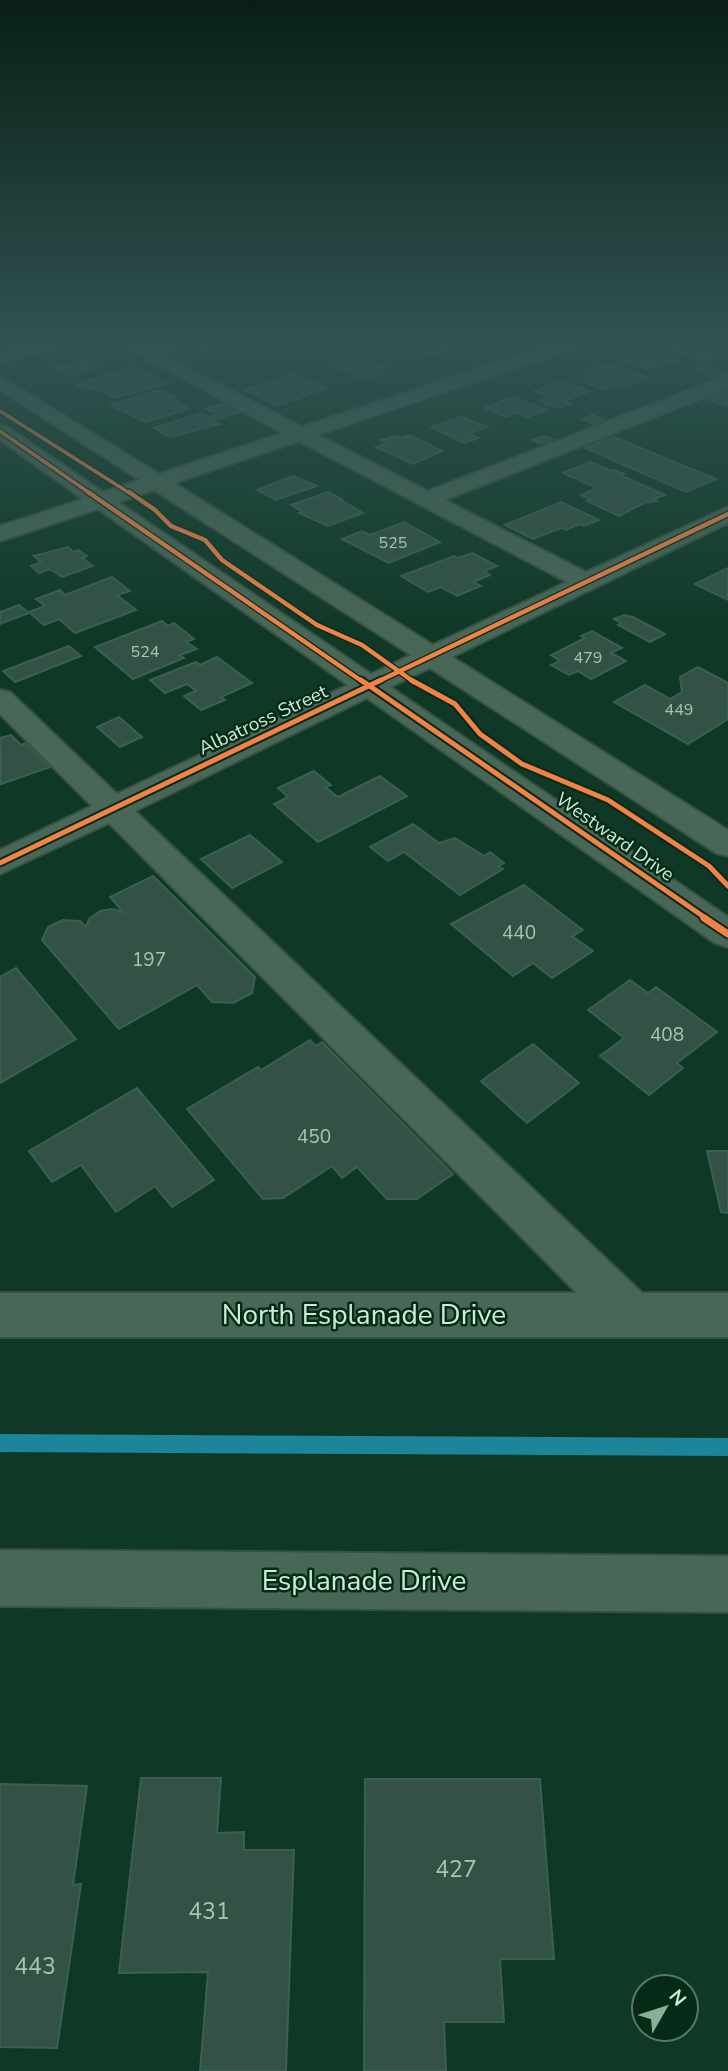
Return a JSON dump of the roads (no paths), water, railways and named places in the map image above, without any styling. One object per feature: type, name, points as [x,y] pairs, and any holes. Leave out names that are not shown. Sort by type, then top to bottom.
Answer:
[{"type":"street","name":"Westward Drive","points":[[15,441],[728,934]]},
{"type":"street","points":[[92,441],[728,845]]},
{"type":"street","points":[[0,534],[280,441]]},
{"type":"street","points":[[313,441],[586,582]]},
{"type":"street","points":[[427,499],[576,441]]},
{"type":"street","name":"Albatross Street","points":[[0,863],[728,514]]},
{"type":"street","points":[[0,698],[632,1315]]},
{"type":"street","name":"North Esplanade Drive","points":[[0,1315],[728,1315]]},
{"type":"street","name":"Esplanade Drive","points":[[0,1578],[728,1584]]},
{"type":"waterway","points":[[0,1443],[728,1447]]}]
